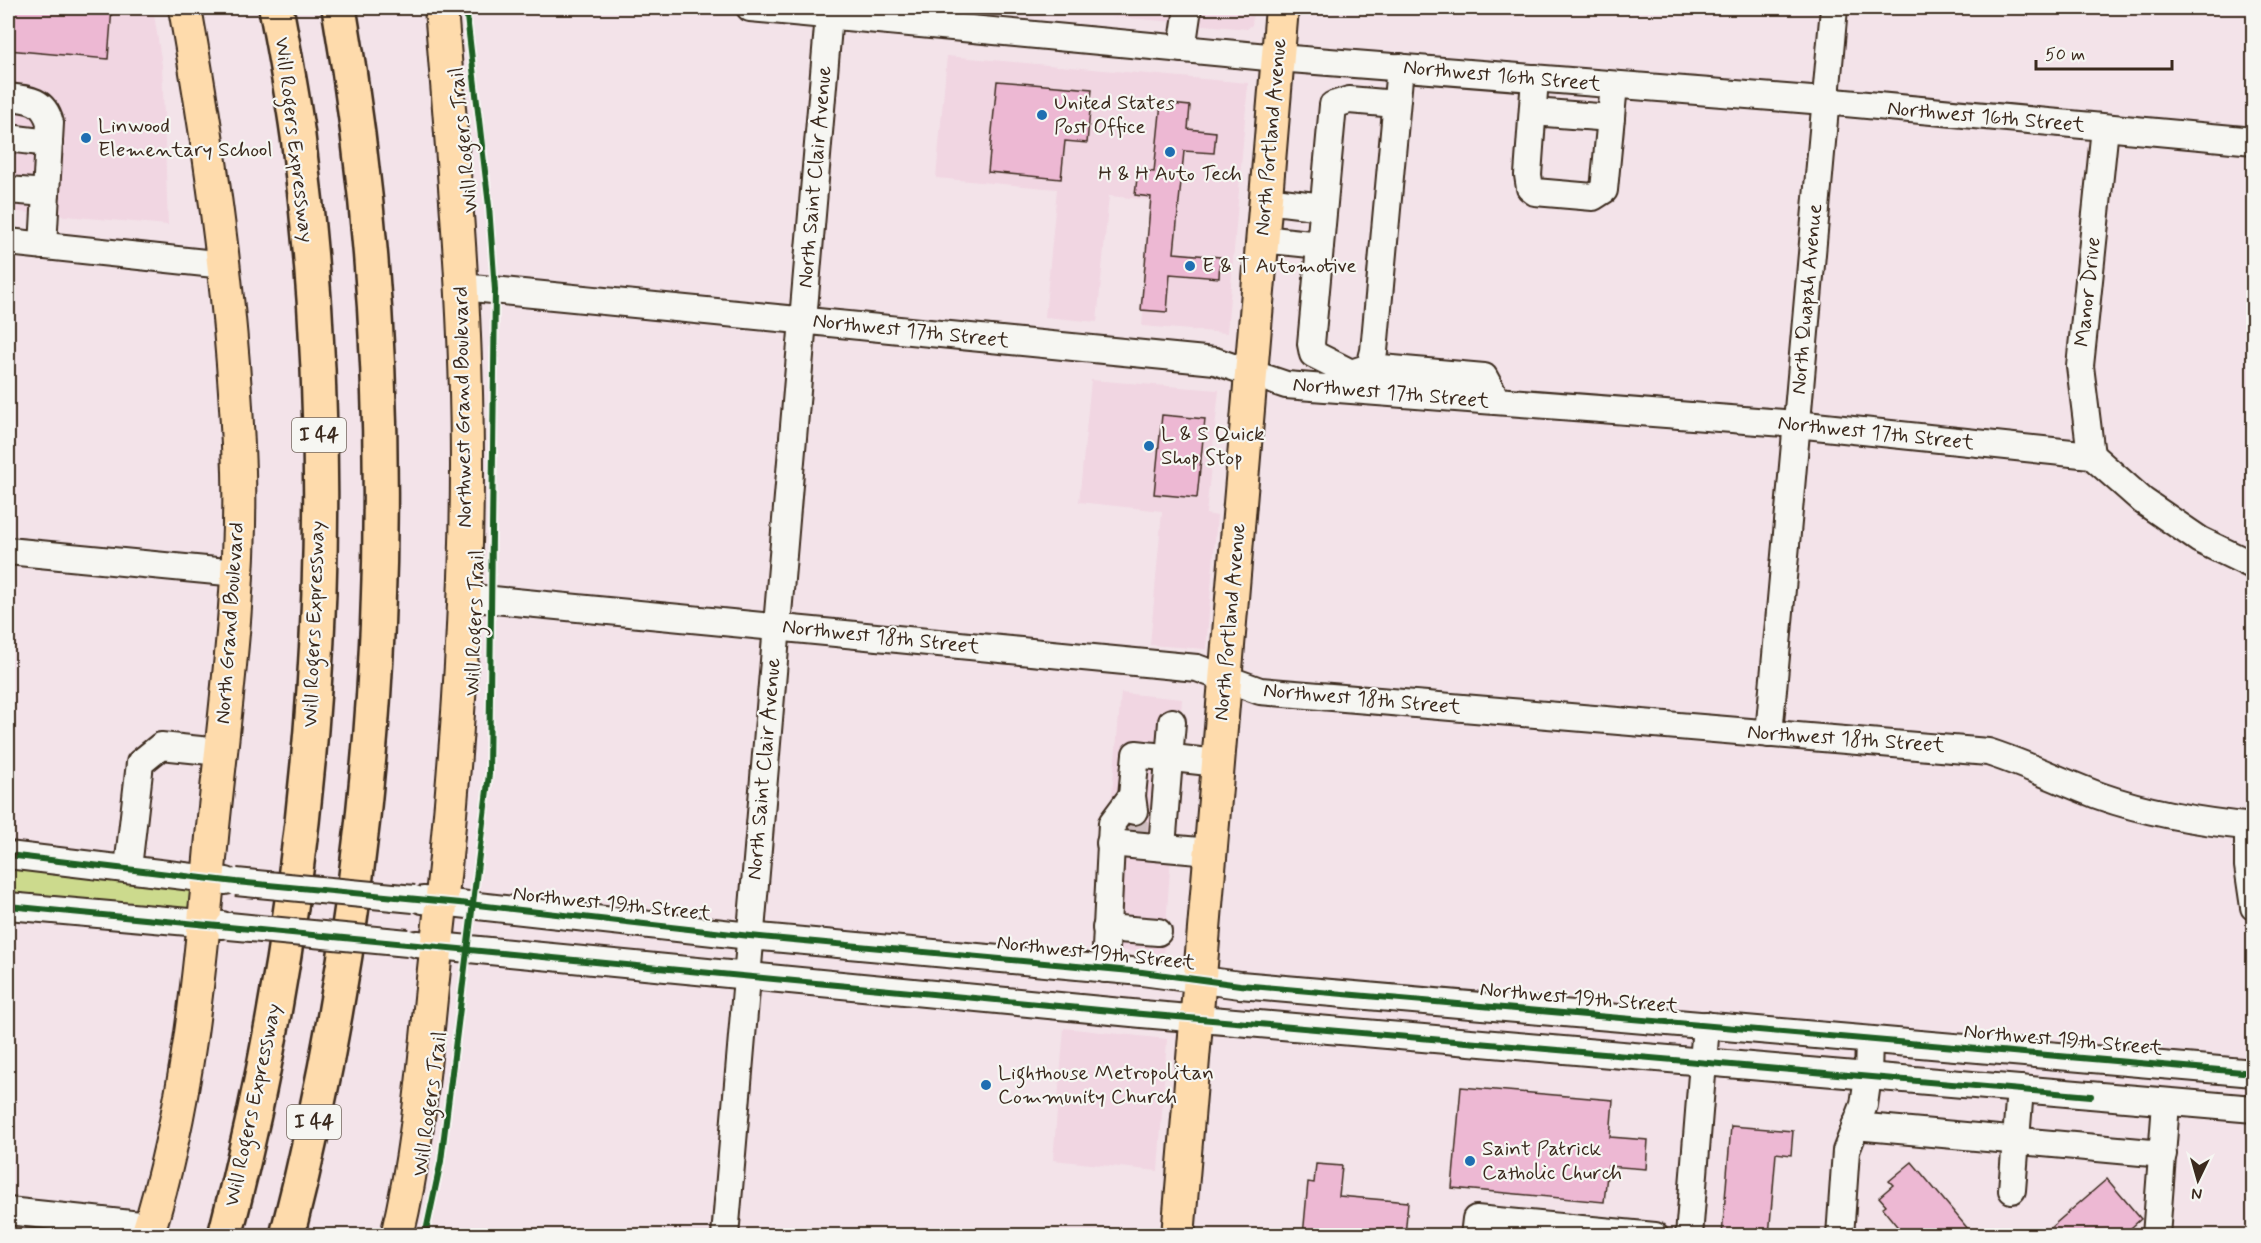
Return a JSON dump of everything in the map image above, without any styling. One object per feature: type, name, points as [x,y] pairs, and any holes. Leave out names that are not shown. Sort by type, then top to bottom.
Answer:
[{"type":"highway","name":"Will Rogers Expressway","points":[[225,1236],[250,1137],[297,864],[316,658],[319,548],[316,366],[309,251],[298,136],[276,8]]},
{"type":"highway","name":"I 44","points":[[290,1230],[334,1024],[354,888],[375,663],[379,554],[377,351],[369,225],[353,90],[339,8]]},
{"type":"highway","points":[[203,1236],[250,1137]]},
{"type":"main road","name":"North Grand Boulevard","points":[[149,1231],[180,1106],[194,1014],[217,924],[222,880],[220,752],[237,573],[239,471],[224,264],[202,107],[184,8]]},
{"type":"main road","name":"Northwest Grand Boulevard","points":[[397,1236],[417,1118],[422,944],[460,684],[467,465],[462,287],[441,8]]},
{"type":"main road","name":"North Portland Avenue","points":[[1178,1236],[1282,8]]},
{"type":"street","name":"Northwest 16th Street","points":[[750,8],[1278,58],[1824,101],[2253,141]]},
{"type":"street","points":[[1182,49],[1188,8]]},
{"type":"street","name":"North Quapah Avenue","points":[[1769,734],[1834,8]]},
{"type":"street","name":"North Saint Clair Avenue","points":[[725,1236],[829,15]]},
{"type":"street","points":[[1355,376],[1374,351],[1400,68]]},
{"type":"street","points":[[1536,78],[1530,188],[1535,192],[1550,194],[1593,197],[1604,190],[1614,85]]},
{"type":"street","points":[[8,97],[32,99],[41,106],[50,123],[44,246]]},
{"type":"street","points":[[1396,104],[1349,100],[1333,105],[1311,344],[1313,354],[1355,376],[1481,376],[1488,380],[1497,401]]},
{"type":"street","points":[[1533,112],[1611,118]]},
{"type":"street","name":"Manor Drive","points":[[2091,455],[2080,366],[2105,128]]},
{"type":"street","points":[[8,138],[49,142]]},
{"type":"street","points":[[8,190],[46,193]]},
{"type":"street","points":[[1266,200],[1323,207]]},
{"type":"street","points":[[1262,239],[1320,245]]},
{"type":"street","points":[[8,242],[224,264]]},
{"type":"street","name":"Northwest 17th Street","points":[[462,287],[1215,361],[1286,385],[1355,376],[1497,401],[1796,424],[2091,455]]},
{"type":"street","points":[[2091,455],[2144,501],[2200,540],[2253,566]]},
{"type":"street","points":[[8,551],[237,573]]},
{"type":"street","name":"Northwest 18th Street","points":[[463,597],[1197,668],[1260,692],[1988,752],[2031,766],[2100,796],[2152,811],[2251,826]]},
{"type":"street","points":[[1162,847],[1172,722]]},
{"type":"street","points":[[128,868],[140,763],[161,746],[220,752]]},
{"type":"street","points":[[1105,969],[1107,928],[1126,829],[1136,754],[1218,763]]},
{"type":"street","points":[[2251,826],[2248,866],[2253,907]]},
{"type":"street","points":[[1126,829],[1162,847],[1210,852]]},
{"type":"street","name":"Northwest 19th Street","points":[[8,855],[750,936],[1199,980],[2253,1073]]},
{"type":"street","points":[[8,906],[217,924],[1196,1019],[2253,1109]]},
{"type":"street","points":[[1107,928],[1158,932]]},
{"type":"street","points":[[1689,1236],[1706,1025]]},
{"type":"street","points":[[1840,1236],[1845,1151],[1864,1105],[1869,1040]]},
{"type":"street","points":[[2012,1190],[2020,1089]]},
{"type":"street","points":[[2156,1236],[2166,1102]]},
{"type":"street","points":[[1855,1126],[2163,1154]]},
{"type":"street","points":[[8,1211],[149,1231]]},
{"type":"street","points":[[1474,1236],[1476,1219],[1518,1229],[1655,1236]]},
{"type":"shaded area","name":"Linwood Elementary School","points":[[8,8],[153,8],[162,65],[168,225],[8,211]]},
{"type":"shaded area","points":[[1089,8],[1254,8],[1252,25],[1247,29],[1088,14]]},
{"type":"shaded area","points":[[947,56],[1248,83],[1227,333],[1142,326],[1152,200],[1109,196],[1097,322],[1045,317],[1057,189],[936,178]]},
{"type":"shaded area","name":"L & S Quick Shop Stop","points":[[1091,380],[1219,390],[1206,514],[1217,516],[1206,649],[1150,645],[1162,511],[1079,502]]},
{"type":"shaded area","points":[[1121,693],[1182,699],[1164,954],[1094,948],[1110,816]]},
{"type":"shaded area","points":[[1064,1028],[1167,1039],[1158,1171],[1053,1160]]},
{"type":"green space","points":[[8,864],[191,889],[190,910],[8,896]]},
{"type":"building","points":[[8,8],[112,8],[108,59],[8,50]]},
{"type":"building","name":"United States Post Office","points":[[997,81],[1092,89],[1087,143],[1065,141],[1061,179],[988,172]]},
{"type":"building","points":[[1161,103],[1190,106],[1188,129],[1216,132],[1214,153],[1184,151],[1174,253],[1220,257],[1219,278],[1170,274],[1167,312],[1141,310],[1151,197],[1135,195],[1138,170],[1154,172]]},
{"type":"building","points":[[1162,415],[1205,419],[1197,498],[1154,494]]},
{"type":"building","points":[[1461,1087],[1613,1100],[1610,1137],[1648,1140],[1646,1169],[1608,1166],[1604,1202],[1452,1188]]},
{"type":"building","points":[[1731,1126],[1793,1131],[1791,1155],[1776,1153],[1769,1236],[1722,1236]]},
{"type":"building","points":[[1912,1162],[1974,1236],[1905,1236],[1882,1208],[1886,1205],[1879,1197],[1893,1185],[1889,1181]]},
{"type":"building","points":[[1316,1164],[1342,1166],[1339,1196],[1408,1202],[1405,1236],[1303,1236],[1308,1182],[1314,1183]]},
{"type":"building","points":[[2107,1179],[2141,1219],[2122,1236],[2041,1236]]},
{"type":"tunnel","points":[[1134,833],[1135,820]]},
{"type":"cycle path","name":"Will Rogers Trail","points":[[425,1236],[441,1161],[489,774],[495,290],[489,206],[466,8]]},
{"type":"cycle path","points":[[8,855],[236,882],[460,903],[750,936],[1142,972],[1240,985],[2254,1073]]},
{"type":"cycle path","points":[[8,906],[1142,1014],[2091,1096]]},
{"type":"place","name":"United States Post Office","points":[[1042,115]]},
{"type":"place","name":"Linwood Elementary School","points":[[86,138]]},
{"type":"place","name":"H & H Auto Tech","points":[[1170,152]]},
{"type":"place","name":"E & T Automotive","points":[[1190,266]]},
{"type":"place","name":"L & S Quick Shop Stop","points":[[1149,446]]},
{"type":"place","name":"Lighthouse Metropolitan Community Church","points":[[986,1085]]},
{"type":"place","name":"Saint Patrick Catholic Church","points":[[1470,1161]]}]
